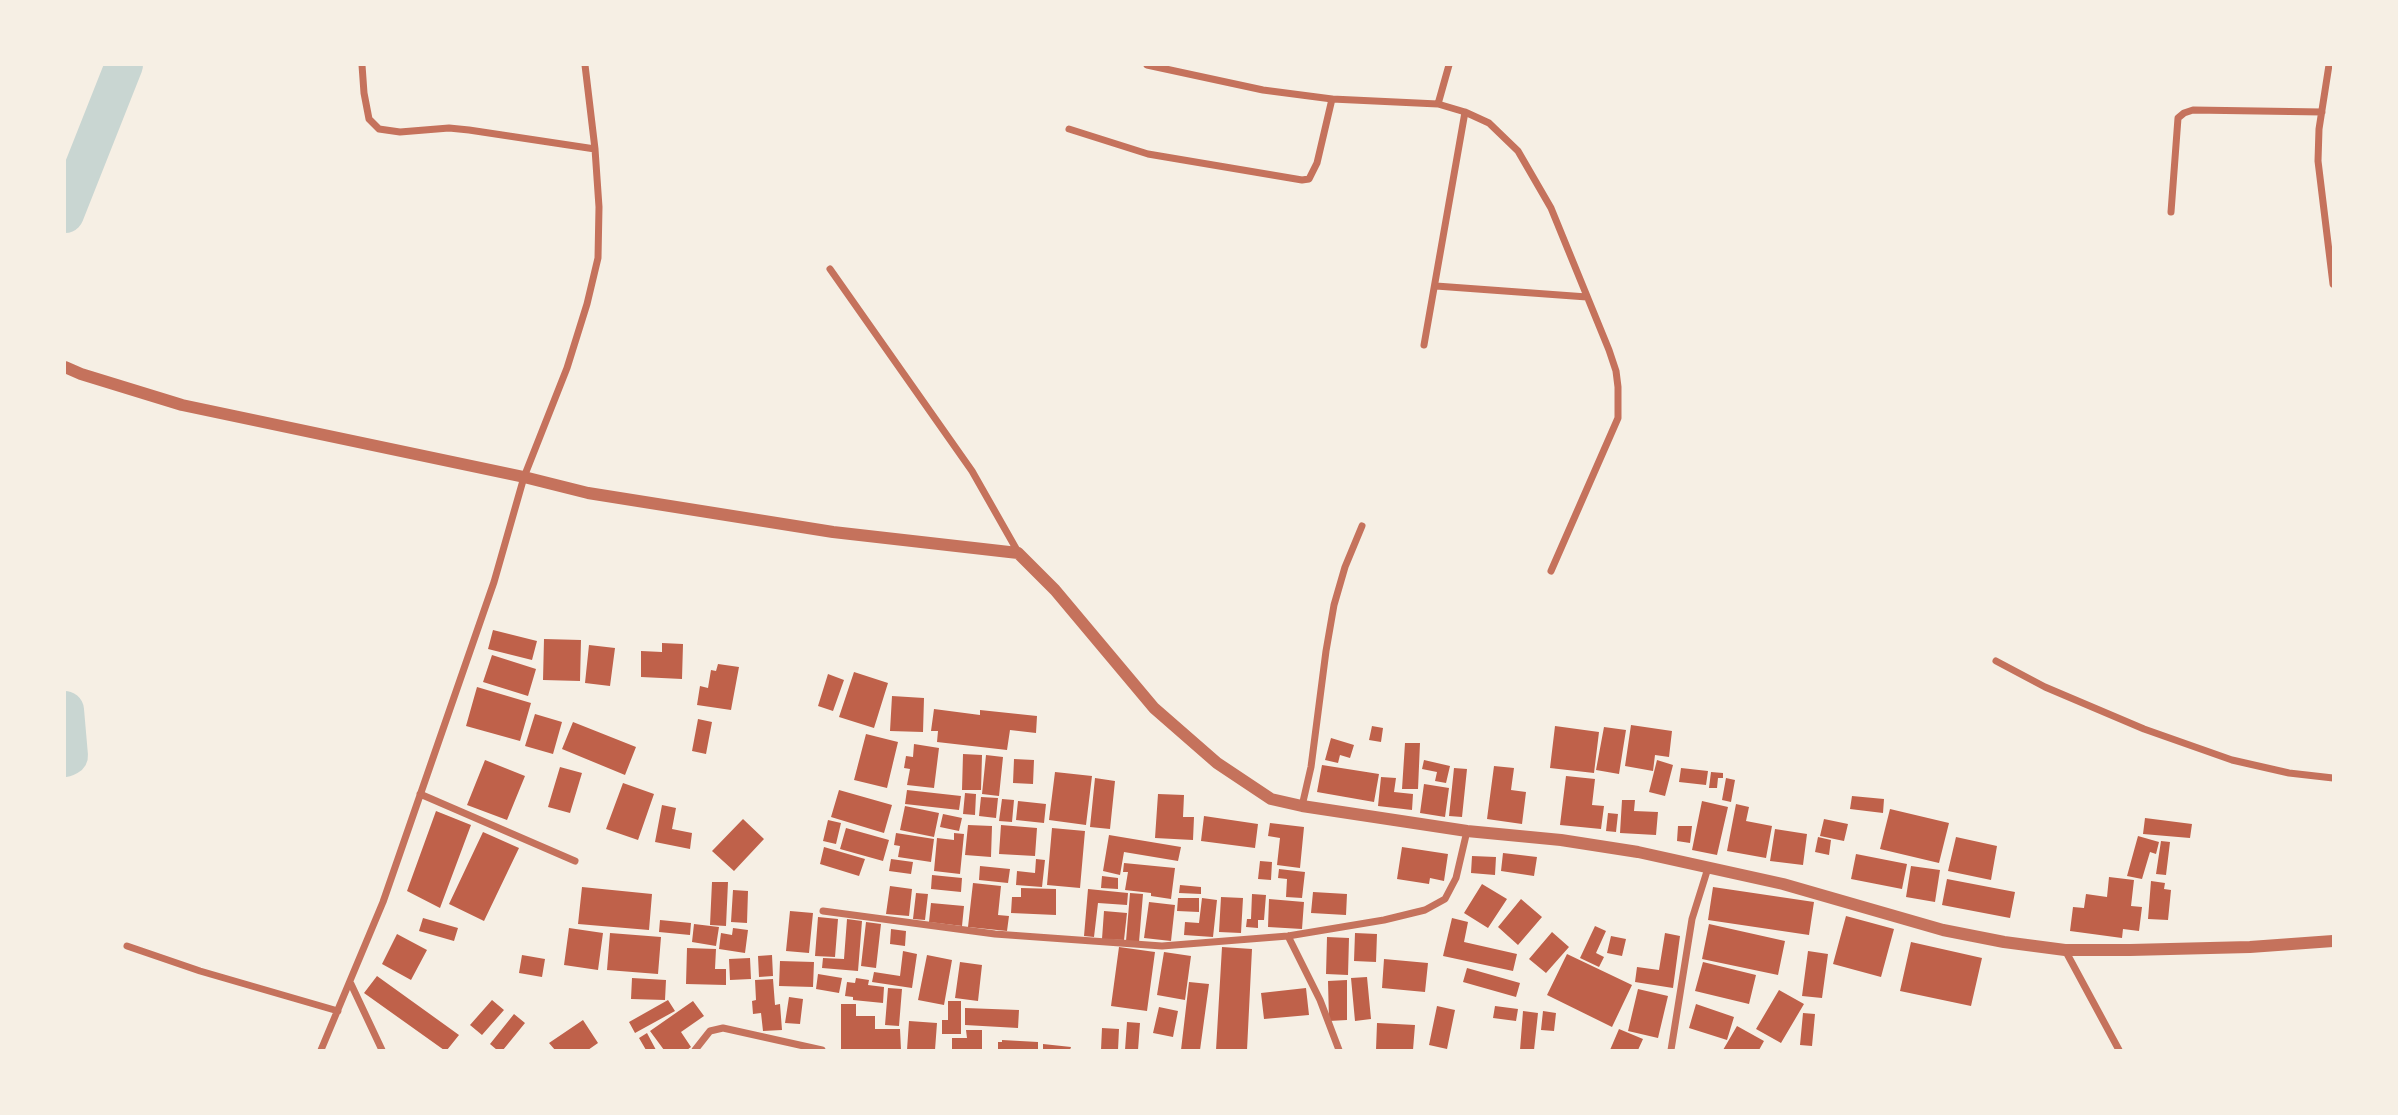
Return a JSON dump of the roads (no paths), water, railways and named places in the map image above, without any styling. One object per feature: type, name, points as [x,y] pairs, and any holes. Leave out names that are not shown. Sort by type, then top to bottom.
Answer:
[{"type":"street","points":[[362,65],[366,108],[369,119],[379,129],[400,132],[449,128],[595,149]]},
{"type":"street","points":[[321,1050],[351,984],[383,902],[494,582],[524,477],[567,368],[587,304],[598,258],[599,207],[595,149],[584,65]]},
{"type":"street","points":[[1147,65],[1263,90],[1332,99],[1438,104],[1489,123],[1518,151],[1551,208],[1616,371],[1618,418],[1551,571]]},
{"type":"street","points":[[1438,104],[1448,65]]},
{"type":"street","points":[[2329,65],[2318,161],[2333,285]]},
{"type":"street","points":[[1069,128],[1148,154],[1302,180],[1308,179],[1317,163],[1332,99]]},
{"type":"street","points":[[2171,212],[2178,118],[2184,113],[2193,110],[2322,112]]},
{"type":"street","points":[[1424,345],[1465,113]]},
{"type":"street","points":[[830,269],[972,471],[1018,553],[1055,590],[1154,708],[1217,763],[1271,799],[1467,831],[1561,840],[1638,852],[1783,884],[1943,930],[2004,942],[2065,950],[2180,950],[2333,941]]},
{"type":"street","points":[[1436,286],[1587,297]]},
{"type":"street","points":[[65,367],[182,405],[588,493],[833,532],[1018,553]]},
{"type":"street","points":[[1302,806],[1311,766],[1334,605],[1345,567],[1362,526]]},
{"type":"street","points":[[1996,661],[2045,687],[2144,729],[2232,760],[2289,773],[2333,778]]},
{"type":"street","points":[[420,794],[575,861]]},
{"type":"street","points":[[823,911],[995,934],[1162,946],[1288,936],[1384,920],[1425,910],[1445,899],[1456,878],[1467,831]]},
{"type":"street","points":[[1671,1050],[1692,919],[1708,868]]},
{"type":"street","points":[[1288,936],[1320,1000],[1339,1050]]},
{"type":"street","points":[[127,946],[338,1011]]},
{"type":"street","points":[[2065,950],[2119,1050]]},
{"type":"street","points":[[351,984],[382,1050]]},
{"type":"street","points":[[695,1050],[710,1031],[723,1028],[822,1050]]},
{"type":"waterway","points":[[65,214],[124,65]]},
{"type":"waterway","points":[[65,710],[69,756],[65,758]]}]
